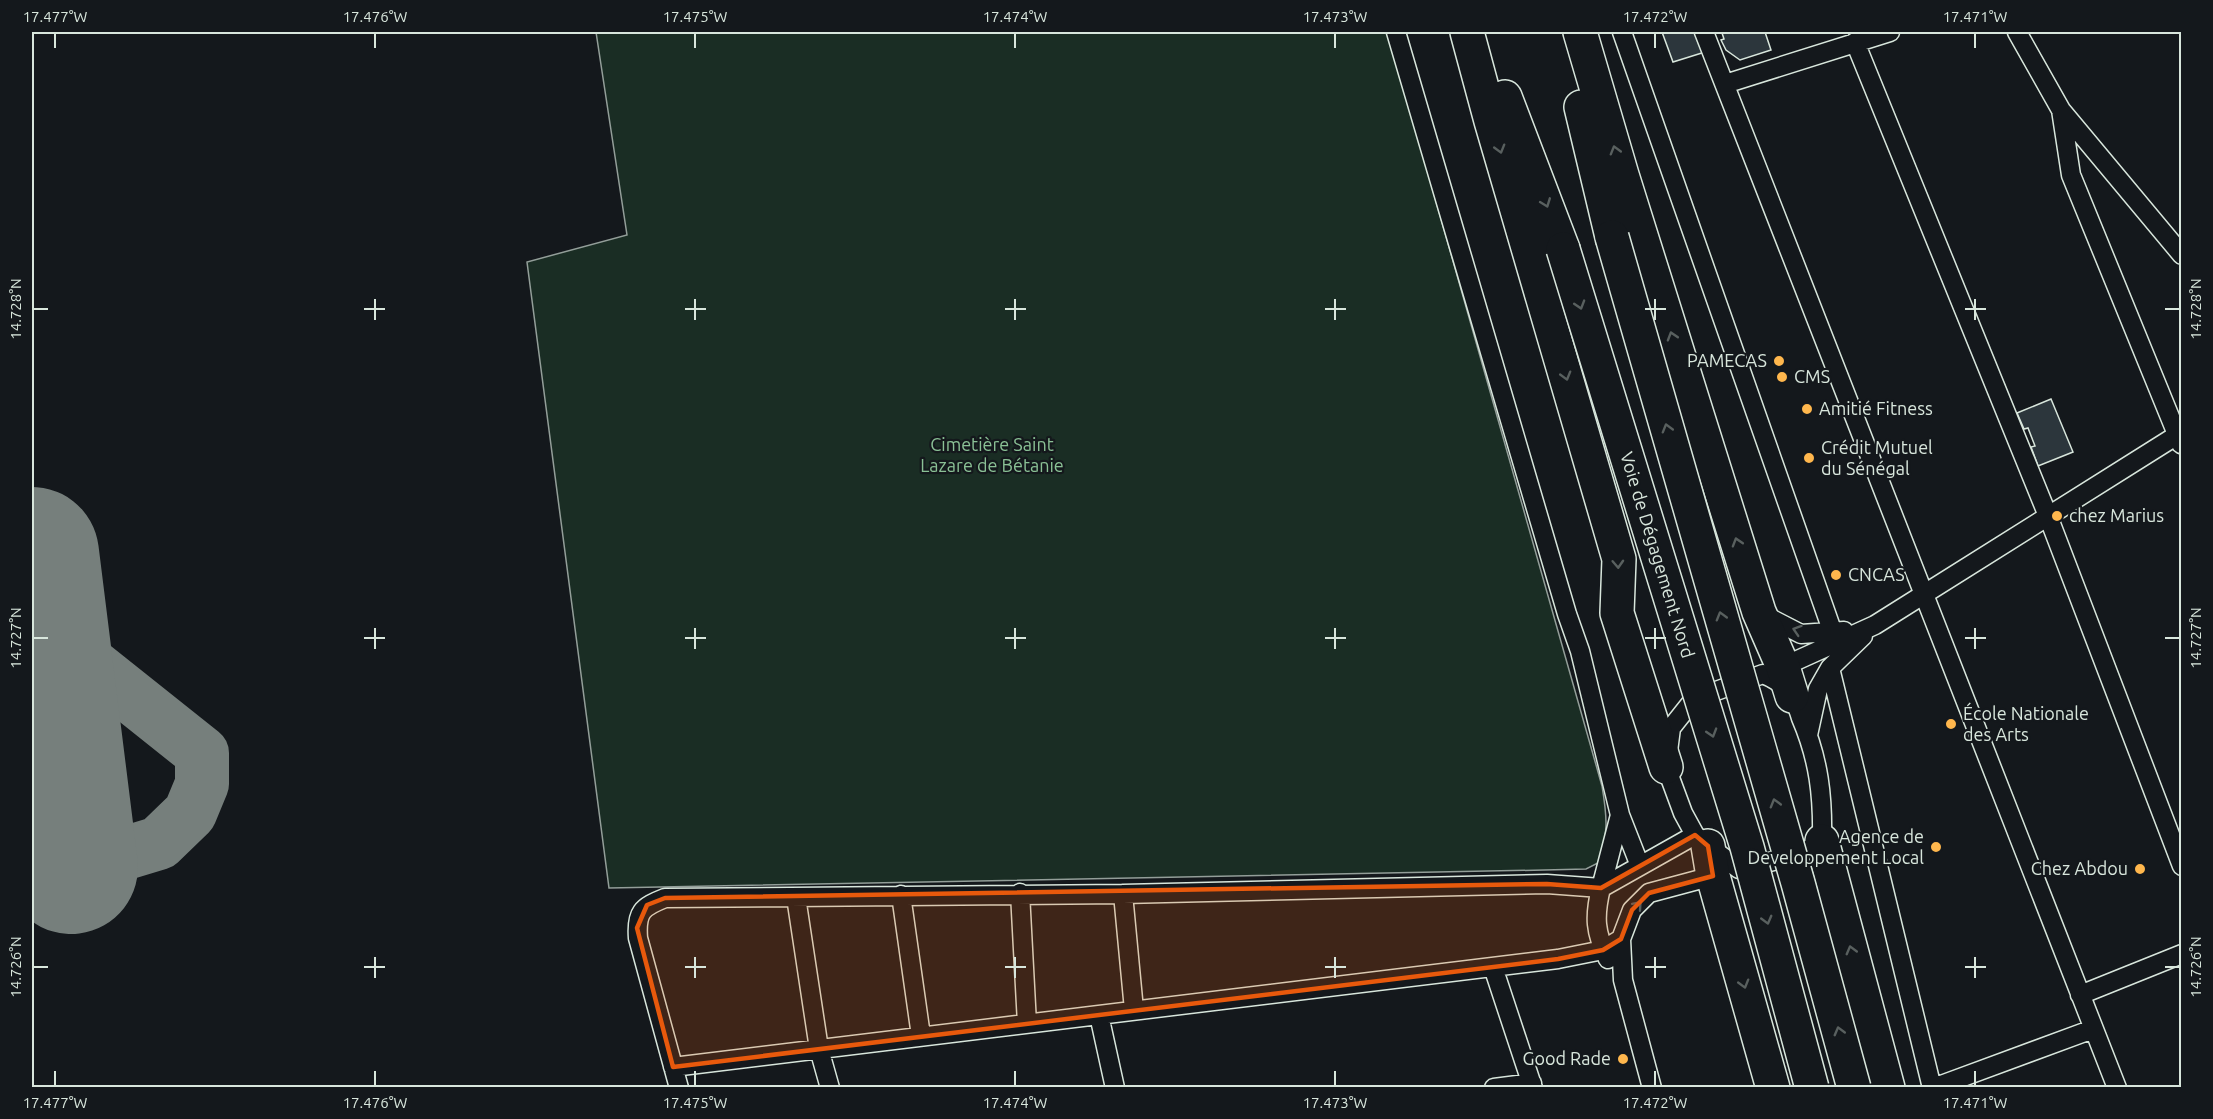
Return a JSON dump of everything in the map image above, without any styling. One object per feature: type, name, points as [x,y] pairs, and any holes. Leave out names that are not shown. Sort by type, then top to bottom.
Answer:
[{"type":"highway","points":[[1467,32],[1619,559],[1617,613],[1666,767]]},
{"type":"highway","name":"Voie de Dégagement Nord","points":[[1478,32],[1563,249],[1747,847],[1812,1088]]},
{"type":"highway","points":[[1562,32],[1612,237],[1798,882],[1854,1088]]},
{"type":"highway","points":[[1580,32],[1629,197],[1780,679]]},
{"type":"highway","points":[[1822,841],[1887,1088]]},
{"type":"highway","points":[[1714,857],[1773,1088]]},
{"type":"street","points":[[1396,32],[1580,651],[1620,815],[1640,866]]},
{"type":"street","points":[[1622,32],[1833,633]]},
{"type":"street","points":[[1704,32],[2117,1088]]},
{"type":"street","points":[[1725,84],[1890,32]]},
{"type":"street","points":[[2017,32],[2061,110],[2181,255]]},
{"type":"street","points":[[1855,42],[2048,516],[2181,866]]},
{"type":"street","points":[[1714,857],[1683,813],[1666,767],[1671,728],[1694,699],[1780,679],[1875,625],[2048,516],[2180,438],[2071,175],[2061,110]]},
{"type":"street","points":[[1759,612],[1802,634],[1833,633],[1875,625]]},
{"type":"street","points":[[1809,735],[1818,689],[1830,668],[1875,625]]},
{"type":"street","points":[[1830,668],[1933,1088],[2093,1029]]},
{"type":"street","points":[[679,1088],[638,938],[639,915],[647,905],[665,898],[1020,893],[1123,894],[1547,885],[1601,888],[1640,866],[1714,857],[1800,855],[1822,841],[1823,809],[1820,775],[1809,735],[1780,679]]},
{"type":"street","points":[[1620,815],[1596,911],[1599,939],[1603,950],[1608,961],[1623,980]]},
{"type":"street","points":[[1652,1088],[1623,980],[1621,939],[1632,910],[1649,893],[1714,857]]},
{"type":"street","points":[[1020,893],[1027,1024]]},
{"type":"street","points":[[1123,894],[1134,1010]]},
{"type":"street","points":[[902,895],[921,1036]]},
{"type":"street","points":[[795,897],[819,1049],[830,1088]]},
{"type":"street","points":[[673,1067],[1558,959],[1603,950],[1621,939]]},
{"type":"street","points":[[2080,995],[2181,954]]},
{"type":"street","points":[[1493,967],[1533,1085],[1494,1088]]},
{"type":"street","points":[[1099,1015],[1115,1088]]},
{"type":"highlighted area","points":[[1695,835],[1708,846],[1713,876],[1649,893],[1632,910],[1621,939],[1603,950],[1558,959],[673,1067],[637,928],[647,905],[665,898],[1547,884],[1601,888]]},
{"type":"green space","name":"Cimetière Saint Lazare de Bétanie","points":[[596,32],[1388,32],[1602,786],[1606,825],[1598,863],[1586,869],[609,888],[527,262],[627,235]]},
{"type":"building","points":[[1662,32],[1696,32],[1705,52],[1673,62]]},
{"type":"building","points":[[1717,32],[1765,32],[1771,50],[1740,60],[1726,50],[1721,40],[1724,39],[1722,33]]},
{"type":"building","points":[[2051,399],[2073,452],[2038,466],[2031,447],[2035,446],[2028,428],[2024,429],[2017,413]]},
{"type":"taxiway","points":[[32,551],[44,602],[57,632],[79,655],[202,753],[202,784],[190,813],[159,843],[116,856],[83,858],[70,854],[38,835],[32,824]]},
{"type":"taxiway","points":[[32,703],[48,680]]},
{"type":"runway","points":[[32,554],[71,867]]},
{"type":"place","name":"PAMECAS","points":[[1779,361]]},
{"type":"place","name":"CMS","points":[[1782,377]]},
{"type":"place","name":"Amitié Fitness","points":[[1807,409]]},
{"type":"place","name":"Crédit Mutuel du Sénégal","points":[[1809,458]]},
{"type":"place","name":"chez Marius","points":[[2057,516]]},
{"type":"place","name":"CNCAS","points":[[1836,575]]},
{"type":"place","name":"École Nationale des Arts","points":[[1951,724]]},
{"type":"place","name":"Agence de Developpement Local","points":[[1936,847]]},
{"type":"place","name":"Chez Abdou","points":[[2140,869]]},
{"type":"place","name":"Good Rade","points":[[1623,1059]]}]
